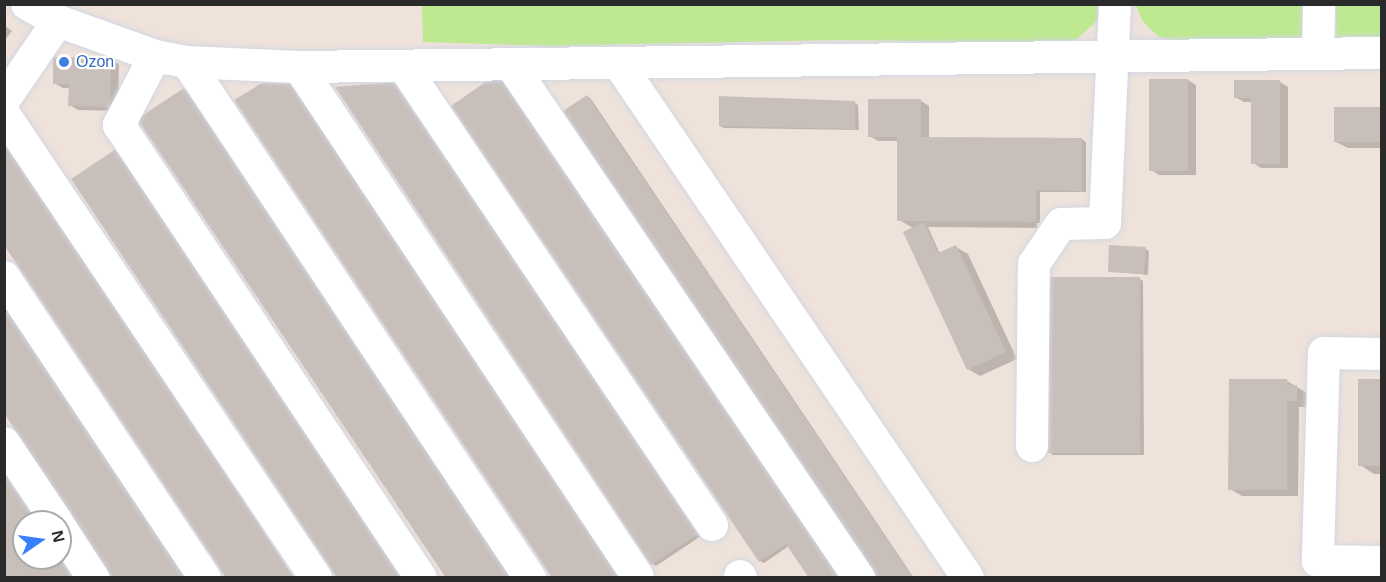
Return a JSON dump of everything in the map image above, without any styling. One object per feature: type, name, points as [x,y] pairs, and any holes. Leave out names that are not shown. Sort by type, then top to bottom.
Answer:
[{"type":"street","points":[[27,4],[58,21],[155,56],[187,62],[299,67],[1382,54]]},
{"type":"street","points":[[1032,446],[1034,264],[1061,224],[1105,223],[1115,4]]},
{"type":"street","points":[[1318,53],[1319,4]]},
{"type":"street","points":[[4,100],[58,21]]},
{"type":"street","points":[[155,56],[119,125],[421,578]]},
{"type":"street","points":[[187,62],[530,578]]},
{"type":"street","points":[[619,64],[968,578]]},
{"type":"street","points":[[512,66],[860,578]]},
{"type":"street","points":[[299,67],[638,577]]},
{"type":"street","points":[[404,67],[712,525]]},
{"type":"street","points":[[4,114],[316,578]]},
{"type":"street","points":[[4,277],[205,578]]},
{"type":"street","points":[[1382,354],[1324,353],[1318,561],[1382,562]]},
{"type":"street","points":[[4,443],[49,510]]},
{"type":"street","points":[[72,546],[93,578]]},
{"type":"green space","points":[[422,5],[1103,5],[1099,19],[1076,40],[1063,43],[839,40],[552,46],[423,42]]},
{"type":"green space","points":[[1136,5],[1310,5],[1310,38],[1260,43],[1173,40],[1160,37],[1150,29],[1142,20]]},
{"type":"green space","points":[[1336,5],[1381,5],[1381,42],[1336,42]]},
{"type":"building","points":[[53,57],[111,58],[110,107],[68,106],[69,84],[53,84]]},
{"type":"building","points":[[497,74],[839,578],[809,578],[786,544],[759,562],[451,106]]},
{"type":"building","points":[[1149,79],[1188,79],[1188,171],[1149,171]]},
{"type":"building","points":[[1234,80],[1280,80],[1280,164],[1251,164],[1251,98],[1234,98]]},
{"type":"building","points":[[397,82],[698,534],[651,565],[335,87]]},
{"type":"building","points":[[262,83],[290,84],[622,578],[552,578],[234,100]]},
{"type":"building","points":[[184,88],[514,578],[446,578],[137,119]]},
{"type":"building","points":[[587,95],[913,578],[878,578],[563,111]]},
{"type":"building","points":[[719,96],[855,101],[855,129],[719,126]]},
{"type":"building","points":[[868,99],[921,99],[921,137],[1082,138],[1082,191],[1036,190],[1036,222],[897,221],[897,137],[868,137]]},
{"type":"building","points":[[1334,107],[1382,107],[1382,142],[1334,142]]},
{"type":"building","points":[[6,143],[293,578],[226,578],[4,245]]},
{"type":"building","points":[[116,149],[403,578],[337,578],[71,179]]},
{"type":"building","points":[[924,222],[938,253],[956,245],[1006,352],[967,370],[903,232]]},
{"type":"building","points":[[1109,245],[1146,247],[1144,274],[1108,272]]},
{"type":"building","points":[[1047,277],[1140,277],[1140,453],[1047,453]]},
{"type":"building","points":[[4,303],[185,578],[113,578],[72,516],[72,510],[68,510],[4,413]]},
{"type":"building","points":[[1229,379],[1287,379],[1288,385],[1297,385],[1297,401],[1287,401],[1287,490],[1228,490]]},
{"type":"building","points":[[1358,379],[1382,379],[1382,466],[1358,466]]},
{"type":"building","points":[[4,473],[30,510],[12,510],[12,570],[70,570],[75,578],[6,578],[4,575]]},
{"type":"place","name":"Ozon","points":[[64,62]]}]
